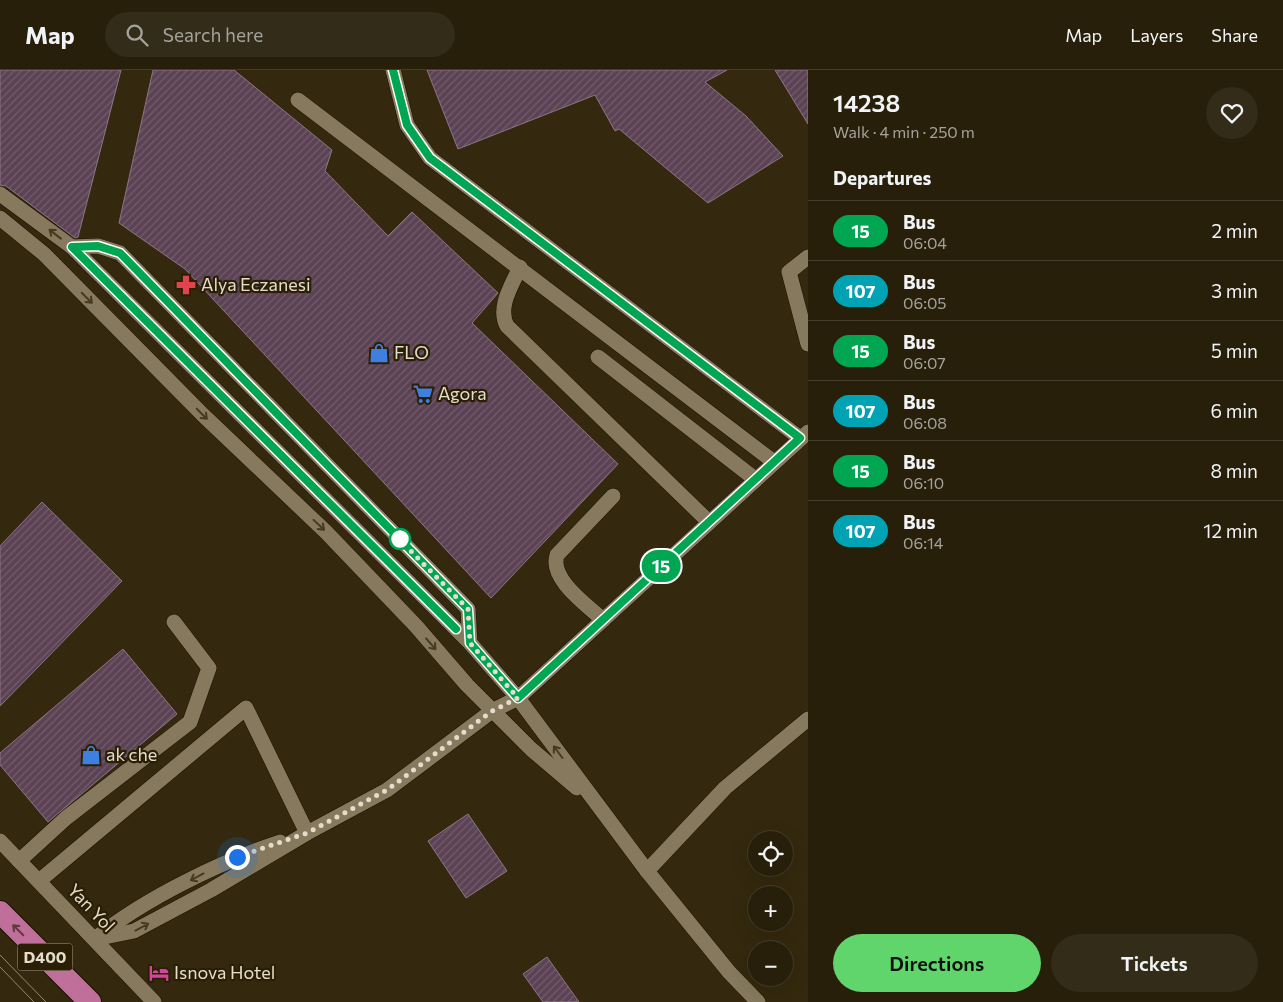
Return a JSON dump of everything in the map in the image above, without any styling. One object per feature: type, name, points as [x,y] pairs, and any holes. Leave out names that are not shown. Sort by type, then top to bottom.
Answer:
[{"type":"highway","name":"D400","points":[[0,912],[90,1002]]},
{"type":"street","points":[[95,939],[134,931],[211,890],[307,833],[387,790],[492,711],[518,698],[804,435],[430,158],[407,125],[393,70]]},
{"type":"street","points":[[298,100],[774,462]]},
{"type":"street","points":[[0,194],[72,247],[470,643],[518,698],[647,871],[729,972],[758,1002]]},
{"type":"street","points":[[0,218],[44,254],[203,415],[326,532],[492,711],[531,749],[597,805]]},
{"type":"street","points":[[72,247],[98,246],[120,253],[468,609],[470,643]]},
{"type":"street","points":[[808,257],[789,272],[808,344]]},
{"type":"street","points":[[520,267],[504,305],[503,316],[507,326],[709,522]]},
{"type":"street","points":[[598,358],[755,479]]},
{"type":"street","points":[[603,620],[558,575],[556,560],[557,555],[613,496]]},
{"type":"street","points":[[19,861],[66,818],[190,722],[209,668],[174,622]]},
{"type":"street","points":[[39,881],[246,708],[307,833]]},
{"type":"street","points":[[647,871],[725,788],[808,719]]},
{"type":"street","name":"Yan Yol","points":[[0,841],[154,1002]]},
{"type":"building","points":[[0,70],[121,70],[78,237],[75,238],[6,186],[0,185]]},
{"type":"building","name":"Agora","points":[[153,70],[234,70],[332,150],[325,171],[388,236],[412,212],[498,293],[472,323],[618,464],[491,598],[185,269],[119,223]]},
{"type":"building","points":[[427,70],[727,70],[705,82],[746,116],[783,156],[708,203],[619,129],[615,131],[595,95],[458,149]]},
{"type":"building","points":[[775,70],[808,70],[808,124]]},
{"type":"building","points":[[42,502],[122,581],[0,706],[0,546]]},
{"type":"building","points":[[123,649],[177,714],[48,822],[0,765],[0,753]]},
{"type":"building","points":[[468,814],[507,871],[466,898],[428,841]]},
{"type":"building","points":[[547,957],[579,1002],[543,1002],[523,974]]},
{"type":"tram line","points":[[0,955],[46,1002]]},
{"type":"tram line","points":[[0,967],[34,1002]]},
{"type":"bus line","name":"15","points":[[393,70],[407,125],[430,158],[800,438],[518,698],[470,643],[468,609],[120,253],[98,246],[72,247],[456,629]]},
{"type":"place","name":"Alya Eczanesi","points":[[186,285]]},
{"type":"place","name":"FLO","points":[[379,353]]},
{"type":"place","name":"Agora","points":[[423,394]]},
{"type":"place","name":"ak che","points":[[91,755]]},
{"type":"place","name":"Isnova Hotel","points":[[159,973]]},
{"type":"route","points":[[237,857],[307,833],[387,790],[492,711],[518,698],[470,643],[468,609],[398,538],[400,539]]}]
